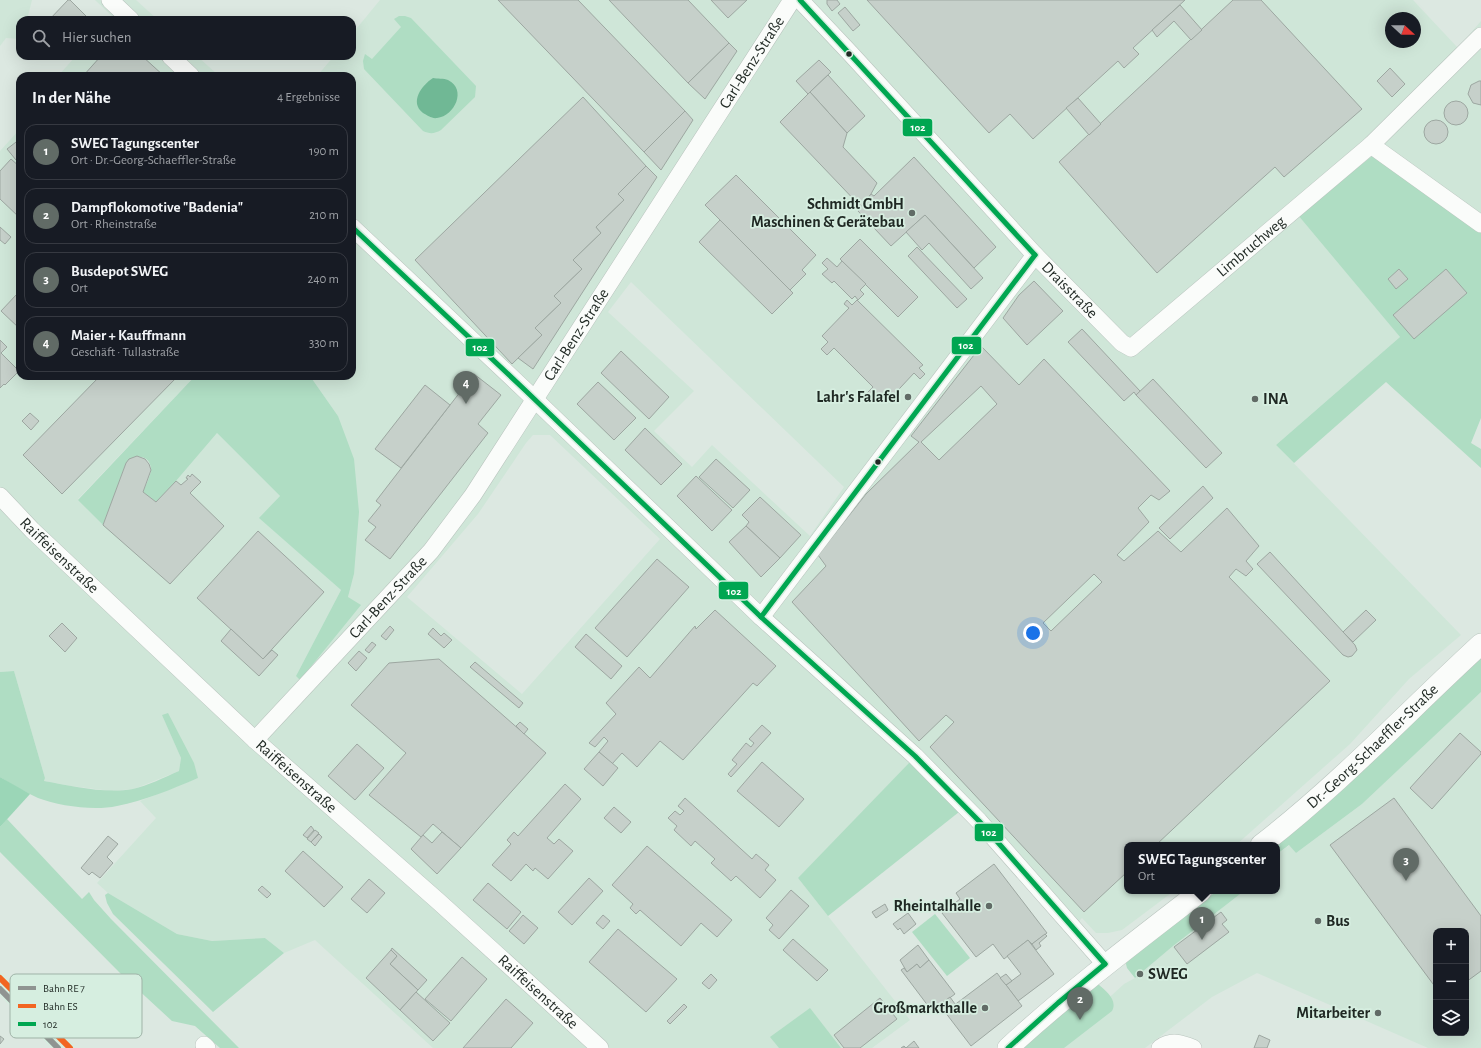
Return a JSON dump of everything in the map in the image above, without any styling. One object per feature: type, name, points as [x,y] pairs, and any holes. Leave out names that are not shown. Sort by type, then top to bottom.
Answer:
[{"type":"main road","name":"Dr.-Georg-Schaeffler-Straße","points":[[1265,842],[1342,778],[1435,686],[1481,644]]},
{"type":"main road","points":[[1008,1048],[1105,964],[1197,894]]},
{"type":"main road","points":[[1015,1048],[1028,1030]]},
{"type":"street","points":[[110,0],[127,16]]},
{"type":"street","name":"Carl-Benz-Straße","points":[[255,740],[431,550],[473,495],[536,400],[792,0]]},
{"type":"street","name":"Draisstraße","points":[[800,0],[1035,255],[1122,343],[1131,348]]},
{"type":"street","name":"Limbruchweg","points":[[1131,348],[1371,145],[1481,36]]},
{"type":"street","points":[[174,60],[187,72]]},
{"type":"street","points":[[1371,145],[1481,224]]},
{"type":"street","points":[[356,231],[536,400],[761,617],[915,756],[979,821],[1105,964]]},
{"type":"street","points":[[761,617],[1035,255]]},
{"type":"street","name":"Raiffeisenstraße","points":[[0,496],[32,530],[255,740],[438,901],[600,1048]]},
{"type":"street","points":[[1160,1048],[1173,1042],[1193,1048]]},
{"type":"shaded area","points":[[0,0],[32,0],[28,16],[16,16],[16,39],[6,38],[0,46]]},
{"type":"shaded area","points":[[95,0],[136,0],[154,16],[112,16]]},
{"type":"shaded area","points":[[380,0],[1413,0],[1458,48],[1481,21],[1481,228],[1299,215],[1400,337],[1276,445],[1461,635],[1409,679],[1350,744],[1239,842],[1124,842],[1124,894],[1170,894],[1122,930],[1108,933],[1096,933],[1082,918],[1069,932],[1027,884],[959,812],[798,878],[910,1020],[872,1048],[433,1048],[315,940],[284,953],[265,938],[212,941],[177,934],[108,893],[97,883],[156,818],[140,801],[198,778],[163,716],[181,758],[179,771],[134,789],[111,791],[44,781],[45,778],[14,671],[0,672],[0,151],[16,133],[16,380],[191,380],[78,499],[103,525],[126,463],[129,459],[137,456],[145,459],[151,470],[149,476],[176,481],[217,433],[280,496],[260,518],[341,590],[296,676],[348,597],[354,574],[338,416],[313,380],[356,380],[356,72],[320,72],[331,60],[356,60],[356,29]],"holes":[[[631,282],[844,487],[810,536],[712,445],[692,467],[654,431],[694,391],[608,312]],[[533,435],[550,435],[660,539],[522,694],[407,597],[478,514]]]},
{"type":"shaded area","points":[[399,16],[411,18],[476,86],[475,97],[441,130],[434,133],[423,131],[364,69],[363,61],[365,54],[372,59],[401,27],[394,19]]},
{"type":"shaded area","points":[[72,60],[201,60],[215,72],[62,72]]},
{"type":"shaded area","points":[[433,78],[445,79],[454,84],[458,95],[456,102],[449,112],[443,116],[435,118],[423,113],[417,104],[417,99],[421,89]]},
{"type":"shaded area","points":[[1376,153],[1481,228],[1481,418],[1471,443],[1481,449],[1481,468],[1386,382],[1294,463],[1276,445],[1400,337],[1298,215]]},
{"type":"shaded area","points":[[191,380],[313,380],[338,416],[354,459],[359,512],[354,574],[348,597],[361,605],[300,680],[296,676],[341,590],[259,518],[280,496],[217,433],[156,502],[143,492],[151,470],[148,461],[142,457],[133,458],[126,463],[103,525],[78,500]]},
{"type":"shaded area","points":[[1481,655],[1481,692],[1362,804],[1296,853],[1289,845],[1280,852],[1280,842],[1356,777]]},
{"type":"shaded area","points":[[14,671],[45,778],[44,781],[88,789],[111,791],[133,789],[144,786],[179,771],[181,758],[162,715],[168,713],[194,763],[198,778],[148,798],[117,806],[98,808],[77,807],[46,801],[14,786],[0,777],[0,672]]},
{"type":"shaded area","name":"SWEG","points":[[1481,692],[1481,1048],[1428,1048],[1257,973],[1212,997],[1145,1048],[1054,1048],[1124,984],[1135,978],[1173,946],[1240,894],[1280,894],[1280,852],[1290,845],[1296,853],[1362,804]]},
{"type":"shaded area","points":[[910,762],[959,812],[828,916],[798,878]]},
{"type":"shaded area","points":[[0,777],[30,794],[0,827]]},
{"type":"shaded area","points":[[7,819],[82,899],[89,892],[111,919],[239,1048],[220,1048],[195,1026],[172,1021],[142,993],[142,974],[121,974],[0,852],[0,827]]},
{"type":"shaded area","points":[[108,893],[177,934],[212,941],[265,938],[284,953],[213,1012],[113,914],[107,903],[105,895]]},
{"type":"shaded area","points":[[1213,894],[1240,894],[1173,946],[1135,978],[1127,968],[1127,959]]},
{"type":"shaded area","points":[[935,914],[970,958],[947,976],[912,932]]},
{"type":"shaded area","points":[[1098,984],[1112,999],[1112,1011],[1064,1048],[1024,1048],[1061,1011]]},
{"type":"shaded area","points":[[810,1008],[841,1048],[779,1048],[770,1037]]},
{"type":"building","points":[[68,0],[70,0],[86,16],[53,16]]},
{"type":"building","points":[[498,0],[578,0],[685,111],[644,152]]},
{"type":"building","points":[[609,0],[688,0],[729,43],[688,83]]},
{"type":"building","points":[[711,0],[747,0],[728,18]]},
{"type":"building","points":[[827,0],[837,0],[840,4],[832,11],[827,4]]},
{"type":"building","points":[[867,0],[1185,0],[1133,48],[1139,54],[1124,68],[1118,61],[1033,139],[1010,114],[989,133]]},
{"type":"building","points":[[1233,0],[1261,0],[1362,109],[1284,177],[1275,167],[1157,273],[1059,162]]},
{"type":"building","points":[[1180,5],[1202,30],[1191,40],[1174,21],[1157,37],[1152,30]]},
{"type":"building","points":[[845,7],[860,25],[853,31],[838,13]]},
{"type":"building","points":[[729,43],[737,51],[705,99],[688,83]]},
{"type":"building","points":[[97,60],[146,60],[160,72],[87,72]]},
{"type":"building","points":[[819,60],[831,72],[808,94],[796,81]]},
{"type":"building","points":[[1390,68],[1405,84],[1392,97],[1377,81]]},
{"type":"building","points":[[828,75],[865,116],[847,133],[810,92]]},
{"type":"building","points":[[1481,81],[1481,105],[1473,103],[1468,94],[1471,85]]},
{"type":"building","points":[[810,92],[847,133],[843,147],[877,183],[861,207],[780,122]]},
{"type":"building","points":[[583,97],[646,166],[618,194],[624,200],[596,227],[601,233],[573,260],[582,269],[554,296],[561,303],[535,328],[542,335],[512,364],[415,260]]},
{"type":"building","points":[[1078,98],[1101,124],[1089,135],[1066,108]]},
{"type":"building","points":[[1456,101],[1465,104],[1468,113],[1465,122],[1456,125],[1447,122],[1444,113],[1447,104]]},
{"type":"building","points":[[685,111],[693,120],[661,170],[644,152]]},
{"type":"building","points":[[1436,120],[1445,123],[1448,132],[1445,141],[1436,144],[1427,141],[1424,132],[1427,123]]},
{"type":"building","points":[[16,142],[16,160],[7,149]]},
{"type":"building","name":"Schmidt GmbH Maschinen & Gerätebau","points":[[914,157],[996,247],[974,268],[925,215],[891,246],[858,211],[871,194],[874,196]]},
{"type":"building","points":[[11,159],[16,163],[16,214],[0,199],[0,171]]},
{"type":"building","points":[[646,166],[657,177],[533,369],[518,358],[542,335],[535,328],[561,303],[554,296],[582,269],[573,260],[601,233],[596,227],[624,200],[618,194]]},
{"type":"building","points":[[736,175],[816,255],[802,270],[806,274],[790,290],[705,205]]},
{"type":"building","points":[[925,215],[983,278],[971,289],[929,243],[922,250],[906,232]]},
{"type":"building","points":[[720,220],[793,293],[772,314],[699,242]]},
{"type":"building","points":[[0,227],[11,237],[5,244],[0,240]]},
{"type":"building","points":[[860,239],[918,297],[898,317],[840,259]]},
{"type":"building","points":[[917,247],[967,299],[957,308],[908,256]]},
{"type":"building","points":[[827,258],[837,267],[842,261],[866,284],[860,290],[864,294],[858,300],[855,296],[852,299],[834,281],[832,283],[822,274],[828,269],[822,263]]},
{"type":"building","points":[[1399,269],[1408,279],[1396,289],[1388,279]]},
{"type":"building","points":[[1446,269],[1467,293],[1414,339],[1393,315]]},
{"type":"building","points":[[1034,281],[1063,311],[1027,345],[1003,318],[1019,295]]},
{"type":"building","points":[[16,295],[16,325],[1,311]]},
{"type":"building","points":[[847,300],[852,305],[857,300],[923,365],[919,368],[925,374],[920,379],[914,373],[887,402],[880,394],[872,402],[865,395],[873,387],[834,348],[827,355],[821,349],[828,342],[822,336],[849,308],[844,304]]},
{"type":"building","points":[[1082,329],[1140,391],[1136,395],[1134,392],[1124,401],[1068,342]]},
{"type":"building","points":[[0,340],[7,347],[1,353],[16,368],[16,374],[0,388]]},
{"type":"building","points":[[981,346],[1019,385],[1044,359],[1170,491],[1159,500],[1151,495],[1138,508],[1149,522],[1117,555],[1124,561],[1158,531],[1181,552],[1227,508],[1259,546],[1246,561],[1253,569],[1246,576],[1236,569],[1229,577],[1330,681],[1159,842],[1124,842],[1124,875],[1084,912],[930,747],[954,722],[946,715],[919,741],[792,602],[826,566],[818,555],[866,494],[919,442],[911,436]],"holes":[[[981,386],[997,404],[939,460],[921,442]],[[1094,574],[1102,582],[1051,631],[1043,623]]]},
{"type":"building","points":[[621,351],[669,397],[649,419],[601,373]]},
{"type":"building","points":[[474,374],[501,395],[478,424],[488,433],[390,559],[365,540],[376,527],[368,521],[381,505],[376,501]]},
{"type":"building","points":[[1153,379],[1222,453],[1206,468],[1136,395]]},
{"type":"building","points":[[96,380],[174,380],[62,494],[23,455]]},
{"type":"building","points":[[598,382],[636,418],[614,440],[577,404]]},
{"type":"building","points":[[425,385],[450,405],[401,468],[375,449]]},
{"type":"building","points":[[30,413],[39,421],[31,430],[22,421]]},
{"type":"building","points":[[645,428],[682,464],[661,485],[625,450]]},
{"type":"building","points":[[137,456],[145,459],[151,470],[143,492],[156,502],[176,481],[181,485],[188,479],[186,478],[188,475],[190,477],[192,474],[201,482],[190,493],[224,526],[170,584],[103,525],[126,463],[129,459]]},
{"type":"building","points":[[716,459],[750,490],[733,508],[699,477]]},
{"type":"building","points":[[696,476],[732,510],[712,531],[677,496]]},
{"type":"building","points":[[1203,486],[1213,498],[1170,539],[1159,528]]},
{"type":"building","points":[[760,497],[801,535],[780,558],[746,526],[749,522],[742,515]]},
{"type":"building","points":[[746,526],[780,558],[761,577],[729,542]]},
{"type":"building","points":[[258,531],[324,592],[263,659],[197,598]]},
{"type":"building","points":[[1270,552],[1355,645],[1357,650],[1352,656],[1348,657],[1343,655],[1257,564]]},
{"type":"building","points":[[657,559],[689,587],[627,657],[595,628]]},
{"type":"building","points":[[715,610],[776,666],[757,686],[753,683],[683,760],[660,741],[637,767],[622,753],[612,764],[599,752],[608,741],[604,737],[595,747],[589,743],[616,714],[606,703],[639,667],[650,678],[695,626],[696,629]]},
{"type":"building","points":[[1366,610],[1376,620],[1353,642],[1343,632]]},
{"type":"building","points":[[62,623],[77,638],[65,652],[49,636]]},
{"type":"building","points":[[390,626],[394,630],[386,640],[381,636]]},
{"type":"building","points":[[433,628],[441,636],[444,633],[452,640],[444,648],[428,634]]},
{"type":"building","points":[[231,629],[263,659],[272,650],[278,655],[259,676],[221,641]]},
{"type":"building","points":[[586,634],[622,666],[611,679],[575,647]]},
{"type":"building","points":[[372,642],[376,645],[369,653],[365,650]]},
{"type":"building","points":[[359,651],[367,658],[356,671],[348,663]]},
{"type":"building","points":[[439,659],[546,753],[461,848],[433,824],[421,837],[369,795],[406,753],[351,705],[389,663]]},
{"type":"building","points":[[475,662],[523,703],[519,708],[470,667]]},
{"type":"building","points":[[520,722],[528,729],[524,734],[516,726]]},
{"type":"building","points":[[762,725],[771,733],[731,777],[728,774],[737,764],[732,760],[746,743],[751,747],[754,743],[749,739]]},
{"type":"building","points":[[1460,733],[1481,752],[1481,754],[1432,809],[1410,788]]},
{"type":"building","points":[[357,744],[384,768],[355,800],[328,776]]},
{"type":"building","points":[[599,752],[618,768],[603,786],[584,769]]},
{"type":"building","points":[[762,762],[804,799],[779,827],[737,791]]},
{"type":"building","points":[[565,784],[581,799],[547,838],[554,844],[559,839],[573,851],[548,879],[535,868],[533,871],[526,864],[511,881],[492,865],[511,844],[507,840],[514,832],[518,836]]},
{"type":"building","points":[[685,798],[752,859],[756,854],[769,865],[765,870],[776,880],[760,898],[736,876],[731,881],[711,863],[715,859],[695,841],[691,846],[674,830],[677,826],[668,818],[675,811],[680,815],[684,811],[678,806]]},
{"type":"building","points":[[1394,798],[1481,916],[1481,971],[1469,980],[1469,928],[1433,928],[1433,984],[1330,845]]},
{"type":"building","points":[[614,807],[631,822],[621,833],[604,818]]},
{"type":"building","points":[[311,826],[314,830],[307,838],[303,835]]},
{"type":"building","points":[[315,830],[319,833],[311,842],[307,839]]},
{"type":"building","points":[[442,832],[461,848],[437,874],[411,849],[423,835],[432,843]]},
{"type":"building","points":[[319,834],[322,837],[315,846],[311,842]]},
{"type":"building","points":[[108,836],[118,844],[107,857],[113,863],[100,878],[92,872],[89,875],[81,868]]},
{"type":"building","points":[[647,846],[732,920],[717,937],[701,923],[681,946],[640,910],[636,914],[630,908],[633,904],[612,885]]},
{"type":"building","points":[[303,851],[343,887],[324,907],[285,871]]},
{"type":"building","name":"Rheintalhalle","points":[[994,864],[1047,933],[1032,944],[1028,940],[1004,959],[993,944],[976,957],[942,913],[960,899],[956,893]]},
{"type":"building","points":[[589,878],[603,891],[572,925],[558,912]]},
{"type":"building","points":[[369,879],[385,893],[367,913],[351,899]]},
{"type":"building","points":[[488,883],[521,912],[507,929],[473,900]]},
{"type":"building","points":[[262,886],[271,894],[267,898],[258,890]]},
{"type":"building","points":[[791,890],[809,906],[779,939],[769,930],[773,925],[766,918]]},
{"type":"building","points":[[885,904],[888,910],[876,918],[872,912]]},
{"type":"building","points":[[1221,912],[1227,920],[1222,924],[1229,932],[1187,964],[1174,947]]},
{"type":"building","points":[[908,913],[916,924],[904,934],[900,928],[898,930],[893,924]]},
{"type":"building","points":[[523,915],[538,928],[524,944],[509,931]]},
{"type":"building","points":[[603,915],[610,921],[603,929],[596,923]]},
{"type":"building","points":[[618,929],[677,979],[646,1012],[589,962]]},
{"type":"building","points":[[1045,934],[1047,936],[1039,943],[1041,946],[1036,950],[1032,944]]},
{"type":"building","points":[[793,939],[828,970],[817,981],[783,950]]},
{"type":"building","points":[[1028,940],[1054,974],[1018,1001],[1006,985],[1021,974],[1007,956]]},
{"type":"building","points":[[918,945],[929,960],[920,968],[917,964],[907,972],[900,960]]},
{"type":"building","points":[[392,948],[427,980],[418,990],[390,964],[397,956],[391,950]]},
{"type":"building","points":[[391,950],[397,956],[390,964],[418,990],[400,1010],[366,978]]},
{"type":"building","points":[[462,957],[487,979],[451,1021],[425,999]]},
{"type":"building","points":[[929,960],[955,994],[932,1011],[901,970],[904,968],[907,972],[917,964],[920,968]]},
{"type":"building","name":"Großmarkthalle","points":[[997,973],[1022,1006],[971,1046],[945,1012]]},
{"type":"building","points":[[711,974],[717,980],[709,989],[702,983]]},
{"type":"building","points":[[1006,974],[1012,981],[1006,985],[1000,978]]},
{"type":"building","points":[[416,992],[450,1023],[433,1041],[400,1010]]},
{"type":"building","points":[[950,997],[955,1004],[947,1011],[942,1003]]},
{"type":"building","points":[[880,998],[897,1019],[860,1048],[844,1048],[834,1035]]},
{"type":"building","points":[[506,999],[533,1023],[511,1048],[463,1048]]},
{"type":"building","points":[[684,1004],[687,1007],[670,1024],[667,1021]]},
{"type":"building","points":[[1259,1035],[1270,1040],[1267,1048],[1254,1048]]},
{"type":"building","points":[[0,1036],[4,1039],[0,1044]]},
{"type":"building","points":[[914,1041],[919,1048],[906,1048]]},
{"type":"transit line","name":"102","points":[[800,0],[1035,255]]},
{"type":"transit line","name":"102","points":[[356,231],[526,391],[761,617],[915,756],[979,821],[1105,964]]},
{"type":"transit line","name":"102","points":[[761,617],[1035,255]]},
{"type":"transit line","name":"102","points":[[1008,1048],[1058,1003],[1105,964]]},
{"type":"transit line","points":[[0,989],[10,999]]},
{"type":"transit line","points":[[48,1038],[58,1048]]},
{"type":"rail line","name":"ES","points":[[0,978],[10,988]]},
{"type":"rail line","name":"ES","points":[[60,1038],[70,1048]]},
{"type":"place","name":"Schmidt GmbH Maschinen & Gerätebau","points":[[912,213]]},
{"type":"place","name":"Lahr's Falafel","points":[[908,397]]},
{"type":"place","name":"INA","points":[[1255,399]]},
{"type":"place","name":"Maier + Kauffmann","points":[[466,404]]},
{"type":"place","name":"Busdepot SWEG","points":[[1406,881]]},
{"type":"place","name":"Rheintalhalle","points":[[989,906]]},
{"type":"place","name":"Bus","points":[[1318,921]]},
{"type":"place","name":"SWEG Tagungscenter","points":[[1202,940]]},
{"type":"place","name":"SWEG","points":[[1140,974]]},
{"type":"place","name":"Großmarkthalle","points":[[985,1008]]},
{"type":"place","name":"Mitarbeiter","points":[[1378,1013]]},
{"type":"place","name":"Dampflokomotive \"Badenia\"","points":[[1080,1020]]}]
